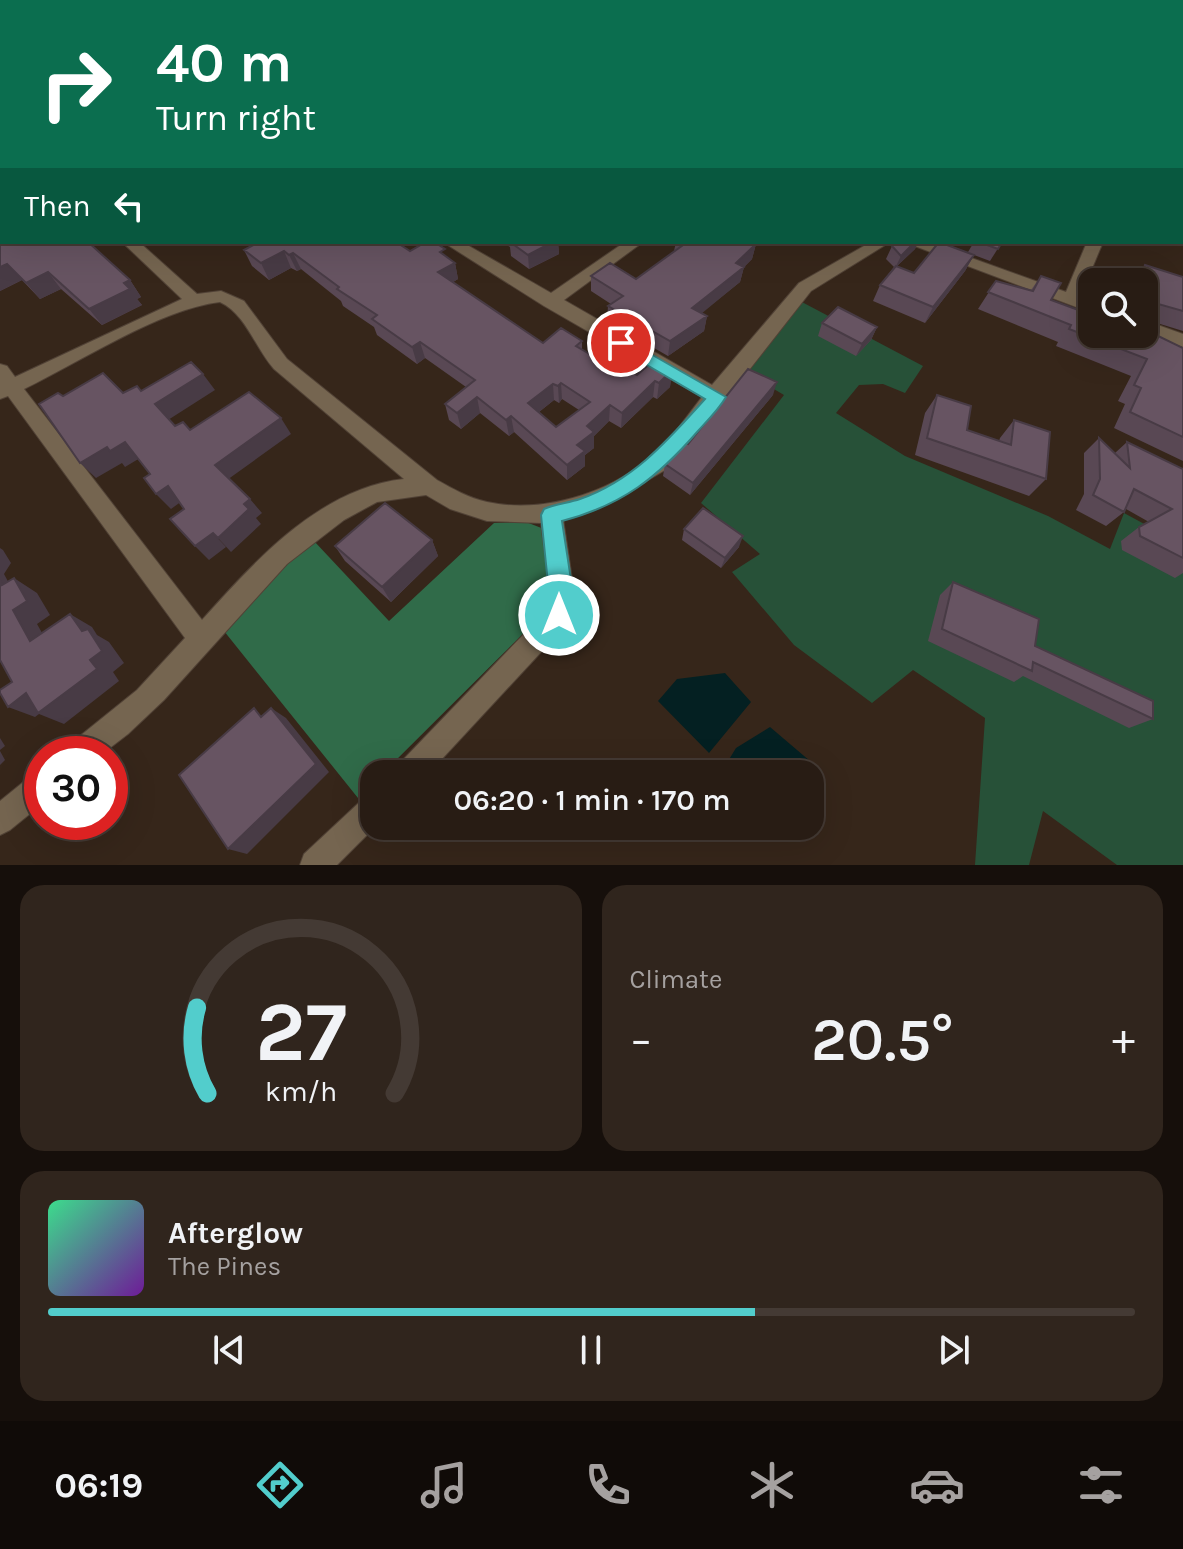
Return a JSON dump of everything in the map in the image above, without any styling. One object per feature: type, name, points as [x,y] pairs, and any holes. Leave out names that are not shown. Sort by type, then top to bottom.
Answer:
[{"type":"street","points":[[132,244],[194,301]]},
{"type":"street","points":[[454,244],[717,397]]},
{"type":"street","points":[[550,302],[632,244]]},
{"type":"street","points":[[201,639],[4,383],[194,301],[222,296],[237,302],[272,354],[429,486],[473,509],[519,516],[551,515],[584,507],[627,486],[658,464],[717,397],[805,287],[879,244]]},
{"type":"street","points":[[918,244],[1078,302]]},
{"type":"street","points":[[1071,299],[1094,244]]},
{"type":"street","points":[[1158,331],[1183,341]]},
{"type":"street","points":[[102,736],[152,694],[280,554],[329,518],[371,495],[394,489],[429,486]]},
{"type":"street","points":[[422,760],[559,615],[563,599],[551,515]]},
{"type":"street","points":[[0,820],[24,800]]},
{"type":"street","points":[[315,865],[360,822]]},
{"type":"green space","points":[[800,301],[923,366],[905,393],[883,384],[859,385],[836,413],[905,456],[1048,516],[1110,549],[1124,513],[1183,545],[1183,865],[1117,865],[1043,811],[1029,865],[975,865],[985,718],[913,670],[872,703],[794,645],[732,572],[760,554],[701,503],[784,395],[743,371]]},
{"type":"green space","points":[[526,522],[544,529],[553,604],[396,760],[360,760],[358,798],[224,631],[291,558],[314,541],[389,621],[494,523]]},
{"type":"water","points":[[725,673],[751,702],[709,753],[658,701],[677,679]]},
{"type":"water","points":[[770,727],[809,760],[729,760],[736,748]]},
{"type":"building","points":[[0,244],[90,244],[130,280],[124,283],[130,289],[89,309],[48,272],[26,283],[7,264],[0,267]]},
{"type":"building","points":[[255,244],[399,244],[410,251],[422,244],[437,244],[445,249],[440,252],[455,263],[438,272],[543,343],[561,328],[582,341],[576,346],[602,361],[606,357],[637,375],[654,360],[672,370],[659,383],[655,381],[622,413],[610,405],[587,426],[594,432],[577,445],[585,451],[567,465],[511,416],[506,420],[477,397],[457,413],[445,404],[475,380],[420,342],[412,347],[372,319],[377,315],[337,289],[339,287],[293,253],[289,255],[284,251],[261,263],[244,250]],"holes":[[[561,383],[590,402],[556,427],[528,403],[553,384],[558,386]]]},
{"type":"building","points":[[513,244],[549,244],[528,255]]},
{"type":"building","points":[[756,244],[736,263],[744,267],[692,308],[707,316],[670,341],[608,306],[623,296],[591,276],[610,263],[636,279],[683,245]]},
{"type":"building","points":[[894,244],[913,244],[901,256],[892,246]]},
{"type":"building","points":[[937,244],[974,255],[933,307],[880,285],[896,266],[914,273]]},
{"type":"building","points":[[984,244],[1001,244],[998,249]]},
{"type":"building","points":[[1158,269],[1183,277],[1183,311],[1158,304]]},
{"type":"building","points":[[1041,276],[1061,283],[1051,300],[1078,310],[1078,332],[1069,329],[1071,325],[988,292],[996,281],[1033,291]]},
{"type":"building","points":[[838,307],[877,327],[862,344],[822,323]]},
{"type":"building","points":[[1158,336],[1183,348],[1183,437],[1130,412],[1141,388],[1134,385],[1147,359],[1118,348],[1158,348]]},
{"type":"building","points":[[191,362],[203,374],[155,404],[175,426],[183,422],[190,430],[249,392],[281,418],[215,465],[250,499],[244,504],[249,509],[218,538],[213,533],[195,546],[170,519],[184,509],[168,486],[156,494],[144,478],[150,474],[125,442],[110,451],[107,447],[80,463],[39,404],[58,393],[63,396],[103,373],[123,393],[137,386],[141,391]]},
{"type":"building","points":[[748,369],[777,382],[693,483],[665,464],[685,443],[688,444]]},
{"type":"building","points":[[937,395],[971,406],[967,430],[1011,445],[1014,420],[1050,432],[1046,479],[927,438]]},
{"type":"building","points":[[1099,438],[1130,468],[1127,442],[1183,469],[1183,558],[1140,536],[1139,527],[1172,509],[1134,489],[1124,512],[1093,495],[1100,479]]},
{"type":"building","points":[[385,503],[432,540],[382,587],[335,546]]},
{"type":"building","points":[[703,508],[743,536],[725,558],[684,529]]},
{"type":"building","points":[[14,578],[27,601],[13,610],[30,641],[70,614],[82,631],[88,629],[102,651],[90,660],[97,669],[38,713],[26,693],[8,707],[0,693],[12,682],[0,660],[0,580],[2,585]]},
{"type":"building","points":[[953,582],[1039,619],[1035,646],[1153,701],[1153,719],[1033,662],[1032,671],[942,629]]},
{"type":"building","points":[[254,708],[261,717],[271,708],[316,764],[228,849],[179,775]]},
{"type":"route","points":[[559,615],[563,599],[551,515],[584,507],[627,486],[658,464],[717,397],[621,343]]}]
